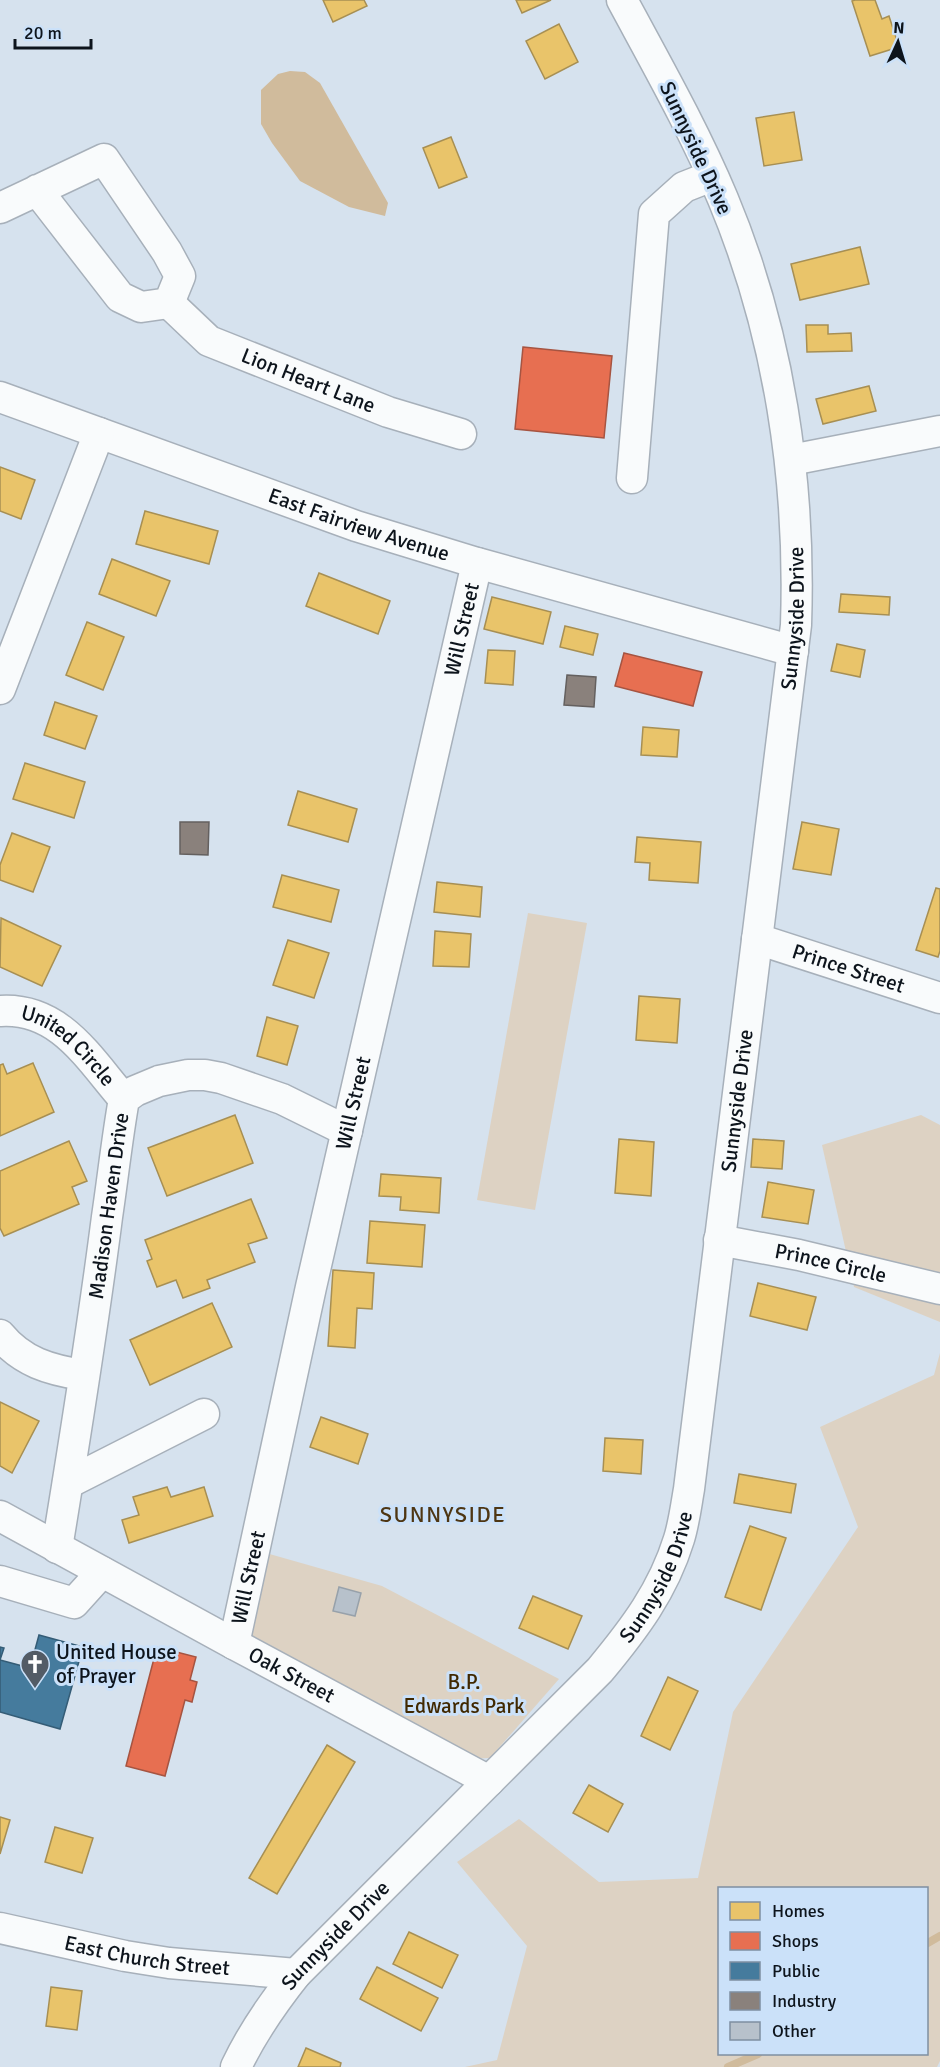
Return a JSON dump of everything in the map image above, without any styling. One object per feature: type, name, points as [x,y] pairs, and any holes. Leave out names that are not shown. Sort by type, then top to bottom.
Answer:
[{"type":"street","name":"Sunnyside Drive","points":[[236,2067],[268,2010],[296,1974],[600,1670],[633,1631],[660,1587],[679,1539],[689,1489],[793,651],[798,584],[795,501],[791,460],[776,371],[754,284],[712,176],[685,118],[622,0]]},
{"type":"street","points":[[0,208],[37,190],[104,159],[167,252],[180,276],[169,303],[141,307],[120,297],[37,190]]},
{"type":"street","points":[[632,478],[654,214],[684,187],[712,176]]},
{"type":"street","name":"Lion Heart Lane","points":[[169,303],[209,341],[388,412],[461,434]]},
{"type":"street","name":"East Fairview Avenue","points":[[0,397],[356,526],[793,651]]},
{"type":"street","points":[[791,460],[940,431]]},
{"type":"street","points":[[0,689],[99,433]]},
{"type":"street","name":"Will Street","points":[[234,1644],[310,1287],[477,562]]},
{"type":"street","name":"Prince Street","points":[[757,939],[940,998]]},
{"type":"street","name":"United Circle","points":[[0,1011],[20,1011],[37,1015],[54,1023],[68,1034],[124,1099]]},
{"type":"street","name":"Madison Haven Drive","points":[[57,1548],[108,1216],[114,1153],[124,1099],[135,1091],[159,1081],[188,1075],[205,1075],[221,1078],[282,1099],[346,1131]]},
{"type":"street","name":"Prince Circle","points":[[719,1240],[799,1255],[940,1289]]},
{"type":"street","points":[[0,1335],[25,1358],[52,1370],[83,1375]]},
{"type":"street","points":[[68,1483],[204,1414]]},
{"type":"street","name":"Oak Street","points":[[0,1516],[489,1781]]},
{"type":"street","points":[[0,1581],[74,1603],[102,1572]]},
{"type":"street","name":"East Church Street","points":[[0,1928],[125,1956],[296,1974]]},
{"type":"green space","points":[[528,913],[587,923],[535,1210],[477,1200]]},
{"type":"green space","points":[[921,1115],[940,1125],[940,1322],[854,1287],[822,1145]]},
{"type":"green space","points":[[940,1353],[940,2061],[937,2067],[465,2067],[497,2060],[527,1946],[457,1862],[519,1819],[599,1882],[698,1878],[733,1712],[858,1527],[820,1427],[934,1375]]},
{"type":"green space","name":"B.P. Edwards Park","points":[[266,1553],[382,1586],[559,1679],[490,1758],[465,1759],[245,1639]]},
{"type":"shaded area","points":[[290,71],[305,72],[320,83],[388,203],[385,216],[349,207],[300,181],[272,143],[261,124],[261,90],[278,74]]},
{"type":"building: Homes","points":[[323,0],[364,0],[367,6],[333,22]]},
{"type":"building: Homes","points":[[516,0],[551,0],[522,13]]},
{"type":"building: Homes","points":[[875,0],[882,19],[889,16],[899,47],[870,56],[852,1]]},
{"type":"building: Homes","points":[[559,24],[578,62],[545,79],[526,41]]},
{"type":"building: Homes","points":[[794,112],[802,160],[764,166],[756,118]]},
{"type":"building: Homes","points":[[451,137],[467,177],[439,188],[423,148]]},
{"type":"building: Homes","points":[[860,247],[869,284],[800,300],[791,264]]},
{"type":"building: Homes","points":[[806,325],[828,325],[828,334],[851,333],[852,351],[807,352]]},
{"type":"building: Homes","points":[[869,386],[876,411],[823,424],[816,399]]},
{"type":"building: Homes","points":[[0,467],[35,480],[21,519],[0,511]]},
{"type":"building: Homes","points":[[145,511],[218,531],[209,564],[136,544]]},
{"type":"building: Homes","points":[[112,559],[170,581],[156,616],[99,594]]},
{"type":"building: Homes","points":[[319,573],[390,601],[378,634],[306,606]]},
{"type":"building: Homes","points":[[841,594],[890,597],[889,615],[839,612]]},
{"type":"building: Homes","points":[[492,597],[551,612],[543,644],[484,629]]},
{"type":"building: Homes","points":[[87,622],[124,637],[103,690],[66,675]]},
{"type":"building: Homes","points":[[565,626],[598,634],[593,655],[560,647]]},
{"type":"building: Homes","points":[[837,644],[865,650],[860,677],[831,671]]},
{"type":"building: Homes","points":[[488,650],[515,651],[513,685],[485,683]]},
{"type":"building: Homes","points":[[55,702],[97,716],[85,749],[44,735]]},
{"type":"building: Homes","points":[[643,727],[679,730],[677,757],[641,755]]},
{"type":"building: Homes","points":[[25,763],[85,782],[74,818],[13,799]]},
{"type":"building: Homes","points":[[298,791],[357,809],[348,842],[288,825]]},
{"type":"building: Homes","points":[[802,822],[839,829],[831,875],[793,869]]},
{"type":"building: Homes","points":[[12,833],[50,847],[33,892],[0,880],[0,865]]},
{"type":"building: Homes","points":[[637,837],[701,842],[698,883],[649,880],[650,863],[635,862]]},
{"type":"building: Homes","points":[[282,875],[339,890],[331,922],[273,907]]},
{"type":"building: Homes","points":[[437,882],[482,887],[480,917],[434,912]]},
{"type":"building: Homes","points":[[936,888],[940,889],[940,951],[938,957],[916,950]]},
{"type":"building: Homes","points":[[1,918],[61,946],[42,986],[0,967]]},
{"type":"building: Homes","points":[[435,931],[471,934],[469,967],[433,966]]},
{"type":"building: Homes","points":[[288,940],[329,953],[314,998],[273,985]]},
{"type":"building: Homes","points":[[639,996],[680,999],[677,1043],[636,1040]]},
{"type":"building: Homes","points":[[267,1017],[298,1026],[287,1065],[257,1056]]},
{"type":"building: Homes","points":[[33,1063],[54,1112],[0,1136],[0,1065],[3,1064],[7,1074]]},
{"type":"building: Homes","points":[[235,1115],[253,1163],[167,1196],[148,1148]]},
{"type":"building: Homes","points":[[619,1139],[654,1142],[651,1196],[615,1193]]},
{"type":"building: Homes","points":[[753,1139],[784,1141],[782,1169],[751,1167]]},
{"type":"building: Homes","points":[[69,1141],[87,1181],[72,1187],[79,1204],[4,1236],[0,1228],[0,1171]]},
{"type":"building: Homes","points":[[381,1174],[441,1178],[439,1213],[400,1210],[401,1197],[379,1196]]},
{"type":"building: Homes","points":[[768,1182],[814,1190],[808,1224],[762,1217]]},
{"type":"building: Homes","points":[[251,1199],[267,1238],[248,1244],[255,1262],[207,1280],[210,1288],[183,1298],[176,1280],[157,1287],[147,1261],[152,1259],[145,1240]]},
{"type":"building: Homes","points":[[370,1221],[425,1225],[422,1267],[367,1263]]},
{"type":"building: Homes","points":[[333,1270],[374,1273],[372,1309],[357,1308],[355,1348],[328,1346]]},
{"type":"building: Homes","points":[[758,1283],[816,1297],[807,1330],[750,1316]]},
{"type":"building: Homes","points":[[212,1303],[232,1347],[150,1385],[130,1340]]},
{"type":"building: Homes","points":[[0,1402],[39,1421],[12,1473],[0,1466]]},
{"type":"building: Homes","points":[[321,1417],[368,1434],[358,1464],[310,1447]]},
{"type":"building: Homes","points":[[605,1438],[643,1440],[641,1474],[603,1471]]},
{"type":"building: Homes","points":[[739,1474],[796,1484],[791,1513],[734,1503]]},
{"type":"building: Homes","points":[[167,1487],[171,1497],[204,1487],[213,1516],[129,1543],[122,1520],[139,1515],[133,1497]]},
{"type":"building: Homes","points":[[750,1526],[786,1538],[761,1610],[725,1597]]},
{"type":"building: Homes","points":[[533,1596],[582,1616],[568,1649],[519,1628]]},
{"type":"building: Homes","points":[[668,1677],[698,1691],[670,1750],[641,1736]]},
{"type":"building: Homes","points":[[327,1745],[355,1762],[277,1894],[249,1878]]},
{"type":"building: Homes","points":[[589,1785],[623,1804],[608,1832],[573,1813]]},
{"type":"building: Homes","points":[[0,1817],[10,1820],[0,1854]]},
{"type":"building: Homes","points":[[55,1827],[93,1838],[82,1873],[45,1862]]},
{"type":"building: Homes","points":[[409,1932],[458,1955],[442,1988],[393,1964]]},
{"type":"building: Homes","points":[[377,1967],[438,1998],[421,2031],[360,1999]]},
{"type":"building: Homes","points":[[51,1987],[82,1991],[77,2030],[46,2026]]},
{"type":"building: Homes","points":[[306,2048],[341,2063],[340,2067],[298,2067]]},
{"type":"building: Shops","points":[[523,347],[612,356],[604,438],[515,429]]},
{"type":"building: Shops","points":[[624,653],[702,672],[693,706],[615,686]]},
{"type":"building: Shops","points":[[157,1647],[196,1657],[190,1680],[197,1682],[192,1702],[185,1700],[165,1776],[126,1766]]},
{"type":"building: Public","name":"United House of Prayer","points":[[39,1635],[83,1647],[60,1729],[0,1712],[0,1660],[30,1668]]},
{"type":"building: Public","points":[[0,1647],[4,1648],[0,1660]]},
{"type":"building: Industry","points":[[567,675],[596,677],[594,707],[564,705]]},
{"type":"building: Industry","points":[[180,822],[209,822],[208,855],[180,854]]},
{"type":"building: Other","points":[[339,1587],[361,1593],[355,1616],[333,1611]]},
{"type":"waterway","points":[[928,1943],[940,1936]]},
{"type":"waterway","points":[[728,2067],[756,2055]]},
{"type":"place","name":"United House of Prayer","points":[[35,1690]]},
{"type":"district","name":"SUNNYSIDE","points":[[443,1514]]}]
